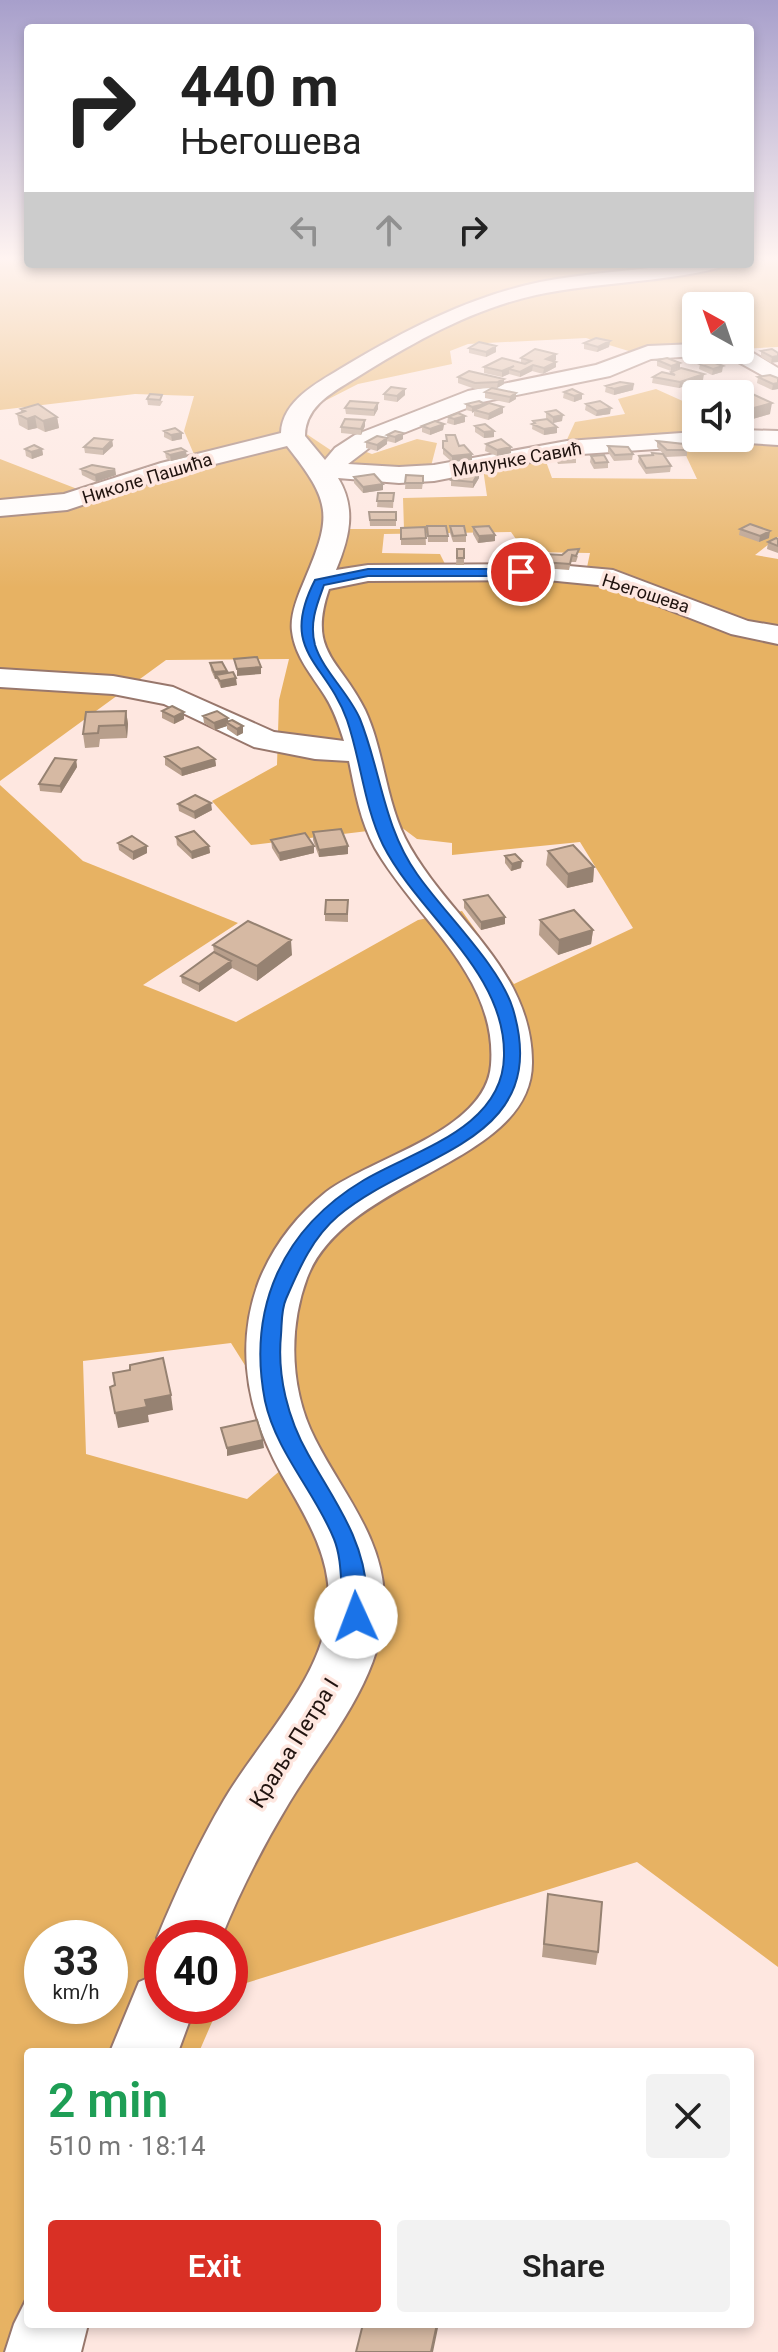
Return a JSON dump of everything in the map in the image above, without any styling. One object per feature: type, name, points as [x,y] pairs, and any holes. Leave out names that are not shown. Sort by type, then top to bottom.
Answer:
[{"type":"street","points":[[293,437],[297,414],[316,395],[358,369]]},
{"type":"street","points":[[325,469],[364,440],[476,396],[608,369]]},
{"type":"street","name":"Краља Петра I","points":[[197,1920],[220,1867],[268,1782],[327,1694],[348,1653],[356,1617],[354,1576],[347,1543],[334,1514],[297,1455],[274,1393],[269,1331],[284,1275],[304,1242],[330,1213],[385,1176],[462,1136],[495,1109],[510,1081],[512,1039],[505,1008],[490,980],[410,876],[390,844],[373,796],[364,752],[342,695],[309,646],[307,616],[338,518],[325,469],[293,437]]},
{"type":"street","name":"Николе Пашића","points":[[0,508],[67,502],[170,468],[293,437]]},
{"type":"street","points":[[754,437],[778,438]]},
{"type":"street","name":"Милунке Савић","points":[[325,469],[384,474],[434,473],[567,448],[682,440]]},
{"type":"street","name":"Његошева","points":[[324,570],[368,573],[547,572],[613,578],[741,628],[778,635]]},
{"type":"street","points":[[0,656],[85,683]]},
{"type":"street","points":[[0,678],[85,683],[173,696],[265,740],[315,749],[364,752]]},
{"type":"street","points":[[146,2048],[155,2024]]},
{"type":"street","points":[[43,2352],[50,2328]]},
{"type":"shaded area","points":[[0,369],[430,369],[358,384],[311,408],[302,431],[335,453],[445,402],[478,397],[358,449],[372,454],[417,439],[437,443],[430,470],[399,473],[355,470],[356,475],[329,473],[303,466],[343,535],[342,529],[404,529],[403,498],[487,496],[483,469],[544,456],[552,478],[697,479],[684,452],[754,452],[754,436],[778,437],[778,537],[755,555],[778,559],[778,1967],[637,1862],[248,1982],[248,1920],[144,1920],[144,2024],[211,2024],[201,2048],[24,2048],[24,2328],[66,2328],[52,2352],[0,2352],[0,785],[83,861],[238,923],[143,985],[236,1022],[418,920],[462,911],[514,984],[633,928],[580,842],[452,855],[452,843],[417,839],[401,827],[251,845],[212,801],[277,765],[279,700],[289,659],[166,660],[0,781],[0,459],[85,492],[133,477],[150,478],[284,444],[299,417],[342,384],[328,384],[279,437],[196,459],[184,431],[194,396],[135,394],[0,410]],"holes":[[[511,532],[525,552],[590,553],[586,572],[448,570],[440,554],[382,553],[384,534]],[[231,1343],[253,1378],[282,1469],[247,1499],[86,1454],[83,1361]]]},
{"type":"shaded area","points":[[656,389],[682,401],[682,438],[564,446],[575,422],[625,414],[618,399]]},
{"type":"building","points":[[679,369],[704,374],[680,382],[653,377],[662,372],[675,375],[671,372]]},
{"type":"building","points":[[469,371],[504,379],[475,383],[458,377]]},
{"type":"building","points":[[770,375],[778,378],[778,383],[758,377]]},
{"type":"building","points":[[620,382],[634,384],[614,389],[606,386]]},
{"type":"building","points":[[391,387],[405,389],[397,396],[384,394]]},
{"type":"building","points":[[492,388],[516,393],[510,397],[485,392]]},
{"type":"building","points":[[572,389],[582,394],[574,396],[564,392]]},
{"type":"building","points":[[150,394],[162,395],[160,400],[147,399]]},
{"type":"building","points":[[754,395],[772,403],[754,408]]},
{"type":"building","points":[[350,401],[378,403],[374,410],[345,408]]},
{"type":"building","points":[[479,401],[485,404],[472,407],[466,404]]},
{"type":"building","points":[[600,401],[611,408],[597,411],[586,404]]},
{"type":"building","points":[[489,403],[503,407],[489,414],[474,410]]},
{"type":"building","points":[[38,404],[57,417],[43,421],[35,416],[27,419],[17,414],[25,411],[21,409]]},
{"type":"building","points":[[556,410],[563,415],[553,417],[546,412]]},
{"type":"building","points":[[458,413],[465,416],[448,417]]},
{"type":"building","points":[[345,419],[365,420],[361,429],[341,427]]},
{"type":"building","points":[[547,419],[557,427],[544,429],[532,424],[535,423],[533,421]]},
{"type":"building","points":[[435,421],[444,424],[430,429],[422,426]]},
{"type":"building","points":[[485,424],[494,431],[484,432],[475,426]]},
{"type":"building","points":[[175,428],[182,433],[171,435],[164,431]]},
{"type":"building","points":[[395,431],[403,433],[395,437],[387,435]]},
{"type":"building","points":[[446,435],[455,435],[459,446],[464,445],[472,454],[452,456],[443,448]]},
{"type":"building","points":[[377,436],[387,438],[377,445],[366,442]]},
{"type":"building","points":[[94,438],[112,440],[103,449],[84,447]]},
{"type":"building","points":[[501,439],[511,447],[497,450],[486,444]]},
{"type":"building","points":[[657,441],[682,444],[682,450],[667,450]]},
{"type":"building","points":[[34,445],[42,449],[31,452],[25,449]]},
{"type":"building","points":[[608,446],[628,447],[633,454],[615,455]]},
{"type":"building","points":[[181,448],[186,451],[170,455],[165,452]]},
{"type":"building","points":[[572,449],[576,457],[559,458],[555,450]]},
{"type":"building","points":[[663,454],[671,466],[646,468],[639,456]]},
{"type":"building","points":[[604,455],[608,462],[595,463],[591,456]]},
{"type":"building","points":[[92,465],[115,469],[95,475],[81,469]]},
{"type":"building","points":[[458,470],[479,472],[473,482],[451,480]]},
{"type":"building","points":[[374,474],[383,484],[363,487],[354,477]]},
{"type":"building","points":[[406,475],[423,476],[423,483],[405,483]]},
{"type":"building","points":[[378,493],[394,493],[393,501],[377,501]]},
{"type":"building","points":[[369,512],[396,512],[396,520],[370,520]]},
{"type":"building","points":[[750,524],[770,531],[760,536],[740,529]]},
{"type":"building","points":[[427,526],[446,526],[448,536],[428,536]]},
{"type":"building","points":[[450,526],[464,526],[466,535],[453,536]]},
{"type":"building","points":[[489,526],[495,535],[479,536],[473,527]]},
{"type":"building","points":[[425,527],[426,538],[401,539],[401,528]]},
{"type":"building","points":[[776,538],[778,546],[768,542]]},
{"type":"building","points":[[457,549],[464,549],[464,558],[457,558]]},
{"type":"building","points":[[579,549],[576,556],[572,555],[570,564],[542,562],[544,554],[562,555],[568,550]]},
{"type":"building","points":[[506,552],[516,552],[518,559],[508,559]]},
{"type":"building","points":[[257,657],[261,667],[237,669],[234,659]]},
{"type":"building","points":[[222,662],[227,671],[214,672],[210,663]]},
{"type":"building","points":[[233,672],[236,678],[220,681],[216,675]]},
{"type":"building","points":[[172,706],[184,712],[174,717],[162,711]]},
{"type":"building","points":[[126,711],[125,725],[99,726],[98,733],[83,734],[86,712]]},
{"type":"building","points":[[217,711],[228,718],[214,723],[203,716]]},
{"type":"building","points":[[232,720],[243,726],[237,729],[226,722]]},
{"type":"building","points":[[198,747],[215,759],[181,769],[165,757]]},
{"type":"building","points":[[55,758],[76,760],[60,786],[39,784]]},
{"type":"building","points":[[195,795],[211,803],[194,812],[178,804]]},
{"type":"building","points":[[341,829],[348,846],[319,850],[313,832]]},
{"type":"building","points":[[194,831],[209,846],[191,852],[176,837]]},
{"type":"building","points":[[305,833],[314,846],[279,853],[271,840]]},
{"type":"building","points":[[132,836],[147,846],[133,852],[118,843]]},
{"type":"building","points":[[573,845],[594,867],[568,874],[548,851]]},
{"type":"building","points":[[515,854],[522,861],[512,864],[505,856]]},
{"type":"building","points":[[488,895],[505,917],[481,922],[464,900]]},
{"type":"building","points":[[326,900],[348,900],[347,914],[325,914]]},
{"type":"building","points":[[574,910],[593,930],[559,940],[540,920]]},
{"type":"building","points":[[248,921],[291,940],[257,966],[213,945]]},
{"type":"building","points":[[214,952],[231,961],[199,984],[181,976]]},
{"type":"building","points":[[163,1358],[171,1395],[145,1400],[147,1407],[115,1413],[110,1387],[115,1385],[113,1373],[130,1370],[130,1365]]},
{"type":"building","points":[[257,1420],[263,1440],[227,1448],[221,1428]]},
{"type":"building","points":[[548,1894],[602,1902],[598,1952],[544,1944]]},
{"type":"building","points":[[362,2328],[436,2328],[431,2352],[356,2352]]},
{"type":"route","points":[[356,1617],[354,1576],[347,1543],[334,1514],[297,1455],[276,1405],[269,1356],[269,1331],[274,1305],[284,1275],[296,1253],[330,1213],[354,1194],[462,1136],[495,1109],[510,1081],[513,1054],[510,1024],[498,993],[461,939],[410,876],[390,844],[353,718],[342,695],[309,646],[307,616],[319,582],[368,573],[521,572]]}]
